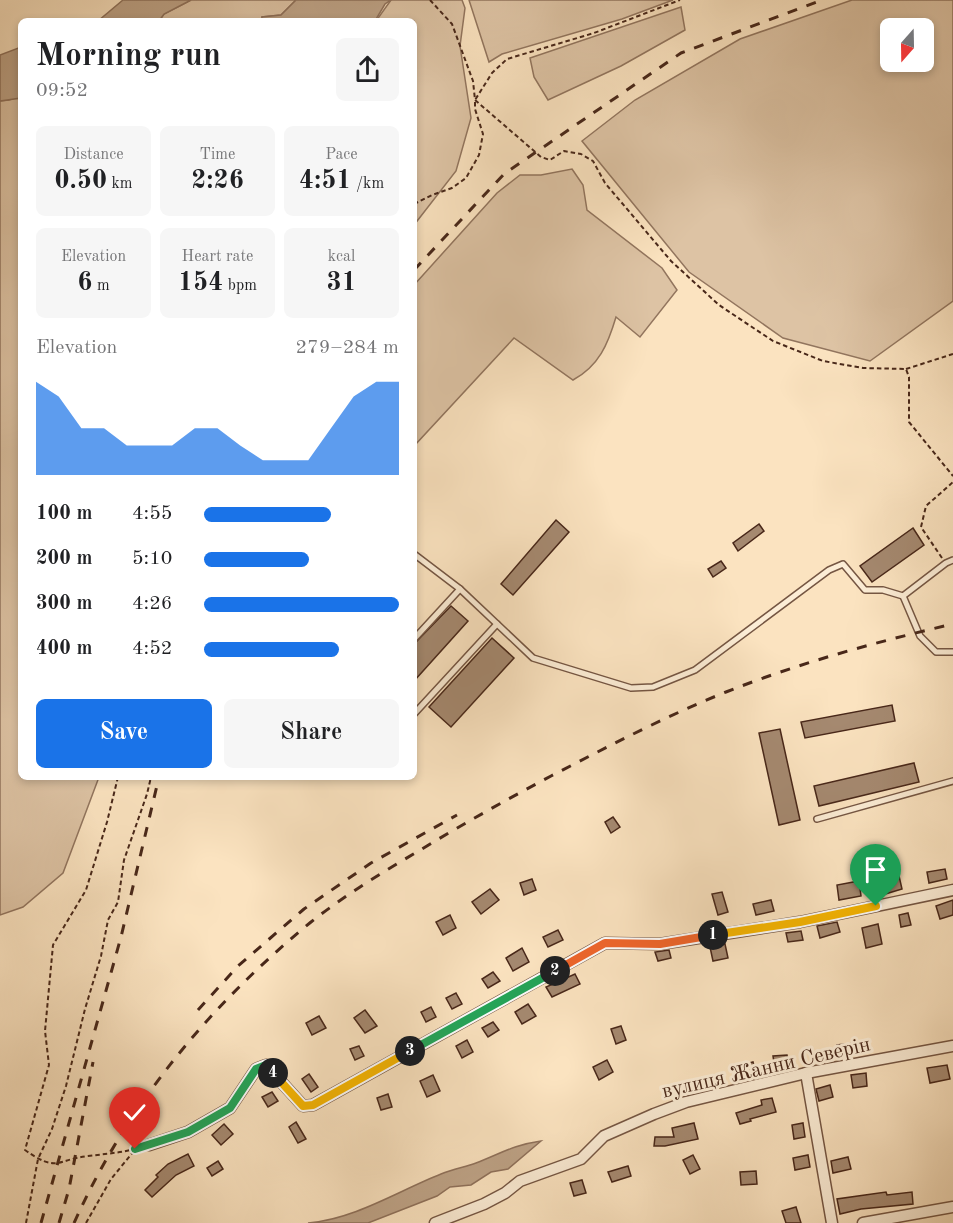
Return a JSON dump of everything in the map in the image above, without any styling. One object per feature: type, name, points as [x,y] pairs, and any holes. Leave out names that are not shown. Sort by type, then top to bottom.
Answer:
[{"type":"street","points":[[149,1144],[188,1132],[230,1108],[256,1069],[266,1065],[303,1106],[313,1105],[605,943],[660,944],[800,922],[953,890]]},
{"type":"street","name":"вулиця Жанни Северін","points":[[435,1223],[484,1204],[520,1181],[581,1159],[604,1136],[686,1102],[806,1073],[953,1046]]},
{"type":"street","points":[[806,1073],[832,1223]]},
{"type":"street","points":[[863,1223],[953,1207]]},
{"type":"lane","points":[[417,556],[460,589],[533,658],[631,688],[653,687],[695,670],[829,570],[843,564],[865,590],[883,590],[903,596]]},
{"type":"lane","points":[[903,596],[953,560]]},
{"type":"lane","points":[[417,636],[460,589]]},
{"type":"lane","points":[[903,596],[920,636],[936,652],[953,652]]},
{"type":"lane","points":[[417,711],[497,624]]},
{"type":"lane","points":[[817,819],[953,781]]},
{"type":"path","points":[[417,202],[452,188],[466,178],[479,155],[483,134],[475,109],[472,81],[452,24],[430,0]]},
{"type":"path","points":[[475,100],[492,73],[507,59],[594,33],[680,0]]},
{"type":"path","points":[[475,100],[541,157],[550,160],[564,151],[581,154],[593,161],[605,183],[671,261],[719,305],[773,341],[824,361],[862,368],[906,369],[953,354]]},
{"type":"path","points":[[906,369],[909,376],[909,422],[953,476]]},
{"type":"path","points":[[946,563],[921,527],[926,506],[953,482]]},
{"type":"path","points":[[117,780],[86,890],[53,945],[45,1031],[49,1065],[25,1150],[38,1159],[57,1164],[84,1156],[109,1155],[149,1144]]},
{"type":"path","points":[[26,1223],[38,1159],[52,1129],[66,1086],[101,956],[108,920],[118,902],[124,860],[150,780]]},
{"type":"path","points":[[86,1223],[111,1179],[135,1149]]},
{"type":"shaded area","points":[[123,0],[191,0],[164,14],[161,18],[102,18]]},
{"type":"shaded area","points":[[191,0],[296,0],[281,15],[262,18],[161,18],[164,14]]},
{"type":"shaded area","points":[[296,0],[391,0],[385,4],[377,18],[262,18],[281,15]]},
{"type":"shaded area","points":[[391,0],[462,0],[465,8],[460,46],[471,118],[456,171],[417,221],[417,18],[378,18]]},
{"type":"shaded area","points":[[469,0],[673,0],[622,19],[502,54],[489,62]]},
{"type":"shaded area","points":[[852,0],[953,0],[953,301],[870,361],[783,338],[689,272],[582,141],[635,100],[740,39]]},
{"type":"shaded area","points":[[681,7],[685,30],[621,66],[548,100],[534,77],[530,58]]},
{"type":"shaded area","points":[[18,48],[18,98],[0,101],[0,55]]},
{"type":"shaded area","points":[[18,97],[18,780],[98,780],[63,873],[23,907],[0,915],[0,101]]},
{"type":"shaded area","points":[[572,169],[583,185],[587,210],[662,268],[677,290],[640,337],[616,317],[610,336],[596,361],[573,380],[514,338],[417,443],[417,282],[497,193],[520,175],[541,175]]},
{"type":"shaded area","points":[[541,1141],[508,1169],[491,1172],[471,1185],[450,1187],[437,1196],[368,1223],[308,1223],[343,1216],[445,1172],[476,1163],[515,1147]]},
{"type":"building","points":[[556,520],[569,532],[513,595],[501,584]]},
{"type":"building","points":[[759,524],[764,531],[738,551],[733,543]]},
{"type":"building","points":[[913,528],[924,545],[872,582],[860,566]]},
{"type":"building","points":[[721,561],[726,568],[713,577],[708,569]]},
{"type":"building","points":[[451,606],[468,621],[417,678],[417,641]]},
{"type":"building","points":[[492,638],[514,658],[451,727],[429,707]]},
{"type":"building","points":[[892,705],[895,721],[805,738],[801,722]]},
{"type":"building","points":[[780,729],[800,820],[779,825],[759,733]]},
{"type":"building","points":[[914,763],[919,782],[819,806],[814,786]]},
{"type":"building","points":[[613,817],[620,827],[611,833],[605,822]]},
{"type":"building","points":[[945,869],[947,879],[929,883],[927,872]]},
{"type":"building","points":[[899,876],[902,889],[882,895],[879,882]]},
{"type":"building","points":[[532,879],[536,890],[524,895],[520,883]]},
{"type":"building","points":[[859,881],[861,896],[839,900],[837,885]]},
{"type":"building","points":[[490,889],[499,900],[481,914],[472,902]]},
{"type":"building","points":[[722,892],[728,912],[718,915],[712,894]]},
{"type":"building","points":[[771,900],[774,911],[756,915],[753,904]]},
{"type":"building","points":[[953,900],[953,915],[940,919],[936,906]]},
{"type":"building","points":[[908,913],[911,925],[901,927],[899,915]]},
{"type":"building","points":[[450,915],[456,928],[443,935],[436,922]]},
{"type":"building","points":[[837,922],[840,932],[820,938],[817,926]]},
{"type":"building","points":[[878,924],[882,944],[866,948],[862,928]]},
{"type":"building","points":[[558,930],[563,940],[548,947],[543,937]]},
{"type":"building","points":[[801,931],[803,940],[788,942],[786,933]]},
{"type":"building","points":[[725,944],[728,958],[713,961],[710,947]]},
{"type":"building","points":[[522,948],[529,962],[513,971],[506,958]]},
{"type":"building","points":[[669,950],[671,958],[658,961],[655,952]]},
{"type":"building","points":[[493,972],[500,981],[488,988],[482,979]]},
{"type":"building","points":[[575,974],[580,984],[552,997],[546,987]]},
{"type":"building","points":[[456,993],[462,1004],[452,1009],[446,998]]},
{"type":"building","points":[[528,1004],[536,1016],[522,1024],[515,1012]]},
{"type":"building","points":[[431,1007],[436,1017],[426,1022],[421,1012]]},
{"type":"building","points":[[365,1010],[377,1026],[365,1033],[354,1018]]},
{"type":"building","points":[[319,1016],[326,1028],[312,1035],[306,1023]]},
{"type":"building","points":[[493,1022],[499,1030],[488,1037],[482,1028]]},
{"type":"building","points":[[621,1026],[626,1040],[616,1044],[611,1029]]},
{"type":"building","points":[[467,1040],[473,1052],[462,1058],[456,1046]]},
{"type":"building","points":[[854,1043],[855,1054],[839,1056],[837,1045]]},
{"type":"building","points":[[359,1046],[364,1056],[355,1060],[350,1049]]},
{"type":"building","points":[[787,1055],[789,1069],[775,1070],[773,1056]]},
{"type":"building","points":[[607,1060],[613,1072],[599,1080],[593,1067]]},
{"type":"building","points":[[753,1062],[756,1073],[737,1078],[735,1067]]},
{"type":"building","points":[[947,1065],[950,1079],[930,1083],[927,1068]]},
{"type":"building","points":[[866,1073],[867,1086],[853,1088],[851,1075]]},
{"type":"building","points":[[309,1074],[318,1087],[311,1092],[302,1079]]},
{"type":"building","points":[[433,1075],[440,1091],[427,1097],[420,1081]]},
{"type":"building","points":[[830,1085],[833,1097],[819,1101],[816,1089]]},
{"type":"building","points":[[272,1092],[278,1101],[268,1107],[262,1097]]},
{"type":"building","points":[[388,1094],[392,1107],[381,1110],[377,1098]]},
{"type":"building","points":[[772,1098],[776,1112],[740,1124],[736,1113],[762,1105],[761,1100]]},
{"type":"building","points":[[296,1122],[306,1139],[298,1143],[289,1127]]},
{"type":"building","points":[[694,1123],[698,1139],[654,1146],[655,1137],[674,1137],[672,1128]]},
{"type":"building","points":[[803,1123],[805,1137],[794,1139],[792,1125]]},
{"type":"building","points":[[224,1124],[233,1134],[221,1145],[212,1135]]},
{"type":"building","points":[[188,1154],[194,1166],[176,1175],[152,1197],[145,1190],[168,1164]]},
{"type":"building","points":[[693,1155],[700,1169],[690,1174],[683,1160]]},
{"type":"building","points":[[808,1155],[810,1167],[795,1170],[793,1158]]},
{"type":"building","points":[[848,1157],[851,1169],[833,1173],[831,1161]]},
{"type":"building","points":[[218,1161],[223,1169],[212,1176],[207,1168]]},
{"type":"building","points":[[628,1166],[631,1176],[612,1182],[608,1172]]},
{"type":"building","points":[[756,1171],[757,1184],[741,1185],[740,1172]]},
{"type":"building","points":[[582,1180],[586,1193],[574,1196],[570,1183]]},
{"type":"building","points":[[886,1192],[887,1195],[912,1192],[913,1204],[861,1209],[840,1214],[837,1199]]},
{"type":"building","points":[[796,1207],[801,1223],[786,1223],[782,1211]]},
{"type":"railway","points":[[417,267],[504,174],[681,53],[822,0]]},
{"type":"railway","points":[[74,1223],[96,1179],[146,1097],[206,1022],[274,954],[311,922],[350,894],[500,803],[682,711],[754,681],[810,662],[953,624]]},
{"type":"railway","points":[[41,1223],[121,937],[158,780]]},
{"type":"railway","points":[[198,1010],[238,966],[304,909],[371,863],[457,815]]},
{"type":"railway","points":[[59,1223],[69,1189],[93,1062]]},
{"type":"route","points":[[135,1149],[188,1132],[230,1108],[256,1069],[266,1065],[303,1106],[313,1105],[605,943],[660,944],[800,922],[876,906]]}]
